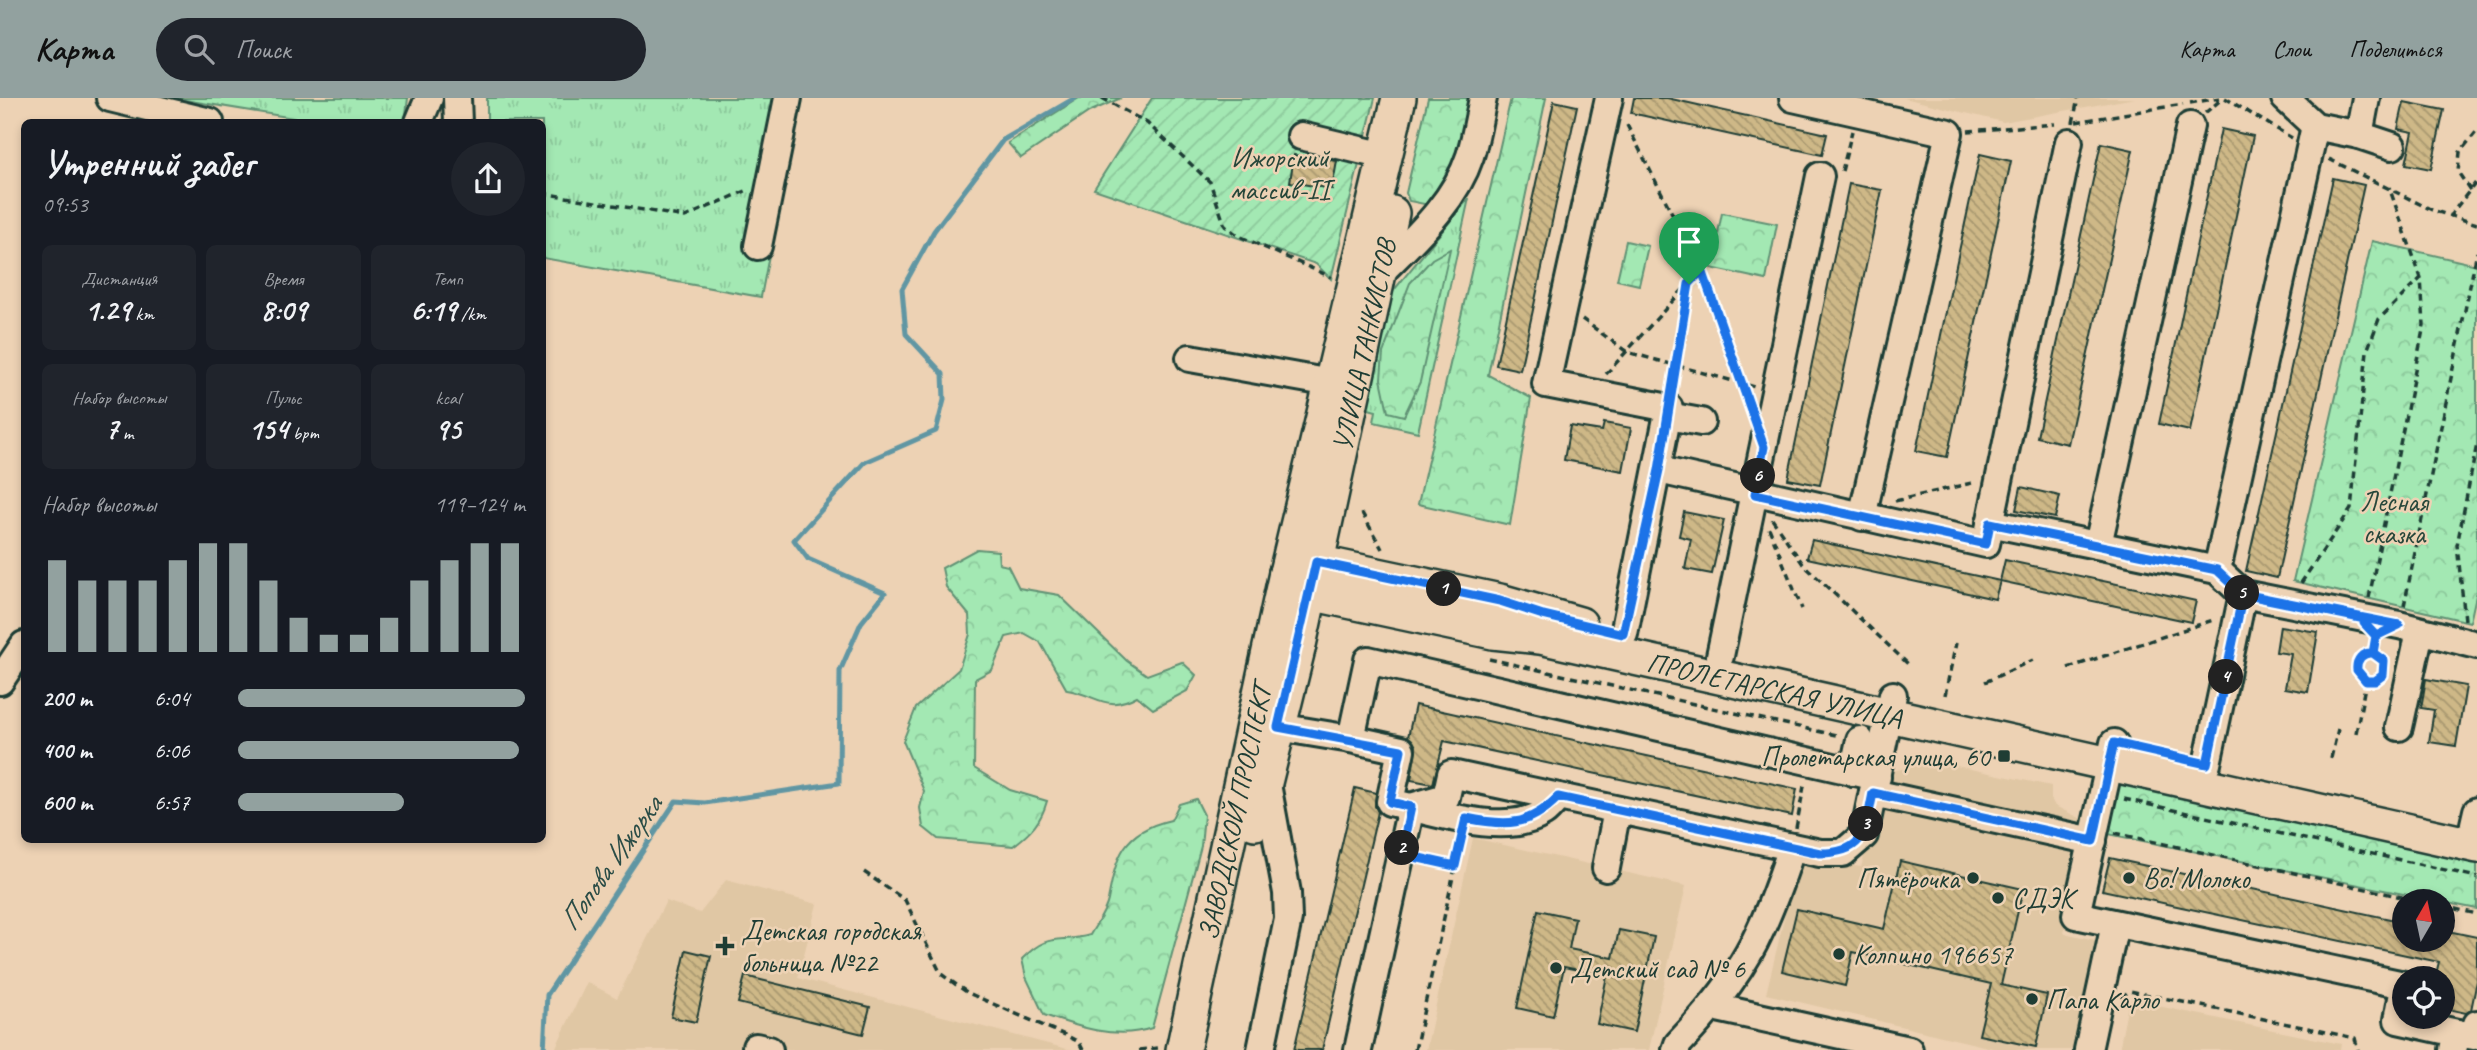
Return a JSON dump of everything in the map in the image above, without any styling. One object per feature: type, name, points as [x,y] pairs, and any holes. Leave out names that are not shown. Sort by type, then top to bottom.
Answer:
[{"type":"main road","name":"УЛИЦА ТАНКИСТОВ","points":[[1304,576],[1331,383],[1399,98]]},
{"type":"main road","name":"УЛИЦА ТАНКИСТОВ","points":[[1304,576],[1382,271],[1416,98]]},
{"type":"main road","name":"ПРОЛЕТАРСКАЯ УЛИЦА","points":[[1304,576],[1500,601],[1543,615],[1720,656],[2109,767],[2476,826]]},
{"type":"main road","name":"ПРОЛЕТАРСКАЯ УЛИЦА","points":[[1304,576],[1493,632],[1540,637],[1891,705]]},
{"type":"main road","name":"ЗАВОДСКОЙ ПРОСПЕКТ","points":[[1204,1050],[1278,727],[1304,576]]},
{"type":"main road","name":"ЗАВОДСКОЙ ПРОСПЕКТ","points":[[1174,1049],[1304,576]]},
{"type":"main road","name":"ПРОЛЕТАРСКАЯ УЛИЦА","points":[[2109,767],[2207,764],[2476,826]]},
{"type":"street","points":[[110,98],[198,119]]},
{"type":"street","points":[[420,119],[429,98]]},
{"type":"street","points":[[457,98],[458,119]]},
{"type":"street","points":[[758,246],[788,98]]},
{"type":"street","points":[[1382,271],[1429,225],[1455,188],[1470,157],[1483,98]]},
{"type":"street","points":[[1609,98],[1546,384],[1701,422]]},
{"type":"street","points":[[2217,570],[2312,137],[2285,98]]},
{"type":"street","points":[[2359,135],[2366,98]]},
{"type":"street","points":[[1802,99],[1949,133],[1864,512]]},
{"type":"street","points":[[2098,545],[2190,126]]},
{"type":"street","points":[[1659,470],[1755,494],[1864,512],[1986,544],[2067,130]]},
{"type":"street","points":[[2312,137],[2359,135],[2392,146]]},
{"type":"street","points":[[1301,136],[1385,156]]},
{"type":"street","points":[[1720,656],[1820,176]]},
{"type":"street","points":[[1190,358],[1331,383]]},
{"type":"street","points":[[1623,634],[1669,412]]},
{"type":"street","points":[[1990,523],[2217,570],[2241,603],[2207,764]]},
{"type":"street","points":[[2241,603],[2287,603],[2472,644]]},
{"type":"street","points":[[2399,727],[2409,628]]},
{"type":"street","points":[[0,681],[21,650]]},
{"type":"street","points":[[1351,739],[1368,660],[1809,762],[1868,781],[2094,834]]},
{"type":"street","points":[[1411,807],[1446,796],[1451,774],[1820,853],[1843,853],[1864,835],[1868,781],[1891,705]]},
{"type":"street","points":[[1278,727],[1401,750],[1390,802],[1502,825],[1525,821],[1543,813],[1558,797]]},
{"type":"street","points":[[1860,740],[1868,781]]},
{"type":"street","points":[[2109,767],[2076,915],[2392,984]]},
{"type":"street","points":[[1261,1050],[1288,919],[1287,893],[1265,778]]},
{"type":"street","points":[[1358,1050],[1411,807]]},
{"type":"street","points":[[1606,868],[1617,810]]},
{"type":"street","points":[[1676,1050],[1738,976],[1760,937],[1792,847]]},
{"type":"street","points":[[2088,1050],[2115,923]]},
{"type":"street","points":[[1713,1007],[1909,1050]]},
{"type":"street","points":[[2435,1029],[2463,1036]]},
{"type":"path","points":[[1102,98],[1147,123],[1210,182],[1225,226],[1238,236],[1341,280]]},
{"type":"path","points":[[2075,109],[2078,98]]},
{"type":"path","points":[[1949,133],[2067,130],[2222,98],[2312,137],[2389,187],[2449,217],[2477,224]]},
{"type":"path","points":[[1820,176],[1840,179],[1856,112]]},
{"type":"path","points":[[1626,122],[1702,270],[1751,409]]},
{"type":"path","points":[[2470,190],[2458,172],[2460,152],[2477,131]]},
{"type":"path","points":[[546,194],[685,217],[750,189],[772,171]]},
{"type":"path","points":[[2449,217],[2477,181]]},
{"type":"path","points":[[2373,653],[2376,636],[2364,623],[2424,326],[2421,278],[2389,187]]},
{"type":"path","points":[[2409,628],[2419,542],[2477,252]]},
{"type":"path","points":[[1590,393],[1702,270]]},
{"type":"path","points":[[2287,603],[2351,509],[2367,351],[2379,319],[2421,278]]},
{"type":"path","points":[[1669,412],[1689,284]]},
{"type":"path","points":[[1563,306],[1627,352],[1776,392]]},
{"type":"path","points":[[2472,644],[2457,545],[2477,444]]},
{"type":"path","points":[[1864,512],[2000,477]]},
{"type":"path","points":[[1755,494],[1802,609]]},
{"type":"path","points":[[1755,494],[1803,564],[1909,665]]},
{"type":"path","points":[[1362,513],[1382,549]]},
{"type":"path","points":[[2068,668],[2241,603]]},
{"type":"path","points":[[1945,695],[1956,643]]},
{"type":"path","points":[[2373,653],[2381,657],[2385,671],[2375,681],[2366,681],[2358,675],[2356,666],[2360,657],[2373,653]]},
{"type":"path","points":[[1482,657],[1860,740]]},
{"type":"path","points":[[1985,682],[2033,660]]},
{"type":"path","points":[[2356,733],[2366,681]]},
{"type":"path","points":[[2331,758],[2338,729]]},
{"type":"path","points":[[1792,847],[1809,762]]},
{"type":"path","points":[[2109,767],[2477,877]]},
{"type":"path","points":[[1415,1050],[1466,818]]},
{"type":"path","points":[[2094,834],[2392,895]]},
{"type":"path","points":[[1401,854],[1455,866]]},
{"type":"path","points":[[864,872],[905,900],[941,974],[968,993],[1065,1034],[1079,1042],[1083,1050]]},
{"type":"path","points":[[2455,909],[2477,914]]},
{"type":"path","points":[[2096,1015],[2130,991],[2355,1038],[2358,1050]]},
{"type":"path","points":[[1139,1050],[1174,1049]]},
{"type":"shaded area","points":[[1904,98],[2135,98],[2003,122]]},
{"type":"shaded area","points":[[1918,758],[2051,786],[2051,799],[2055,806],[2088,822],[2064,933],[2100,941],[2083,1050],[2000,1050],[1766,994],[1794,877],[1803,863],[1819,860],[1861,867],[1890,772],[1909,767]]},
{"type":"shaded area","name":"Детский сад № 6","points":[[1473,838],[1686,886],[1649,1050],[1426,1050]]},
{"type":"shaded area","name":"Детская городская больница №22","points":[[726,880],[817,904],[798,978],[1071,1050],[562,1050],[556,1047],[587,982],[617,998],[666,901],[700,913]]},
{"type":"shaded area","points":[[2129,1000],[2341,1044],[2340,1050],[2119,1050]]},
{"type":"green space","points":[[172,98],[408,98],[405,119],[300,119]]},
{"type":"green space","points":[[487,98],[799,98],[761,297],[546,259],[546,119],[487,119]]},
{"type":"green space","points":[[1079,98],[1121,98],[1089,112],[1021,158],[1008,143]]},
{"type":"green space","name":"Ижорский массив-II","points":[[1152,98],[1375,98],[1331,279],[1316,264],[1094,189]]},
{"type":"green space","points":[[1428,98],[1471,98],[1451,167],[1429,205],[1409,201],[1406,193]]},
{"type":"green space","points":[[1511,98],[1546,98],[1488,375],[1531,398],[1510,525],[1418,504]]},
{"type":"green space","points":[[1469,198],[1418,432],[1374,422],[1376,411],[1365,408],[1390,295]]},
{"type":"green space","points":[[1722,213],[1777,224],[1766,280],[1711,268]]},
{"type":"green space","points":[[1626,241],[1648,246],[1639,285],[1617,280]]},
{"type":"green space","name":"Лесная сказка","points":[[2372,241],[2477,265],[2477,591],[2470,622],[2293,581]]},
{"type":"green space","points":[[1450,249],[1420,382],[1404,416],[1388,412],[1381,379],[1383,353],[1410,283],[1432,259]]},
{"type":"green space","points":[[977,549],[998,551],[999,564],[1008,566],[1019,588],[1059,595],[1127,661],[1147,675],[1182,662],[1196,675],[1187,691],[1153,709],[1137,696],[1126,701],[1109,703],[1067,690],[1040,642],[1024,633],[1006,637],[992,670],[975,679],[974,768],[1010,790],[1047,801],[1035,827],[1013,846],[938,839],[923,827],[920,808],[924,791],[903,741],[916,708],[959,669],[970,634],[969,615],[946,587],[942,568]]},
{"type":"green space","points":[[2119,781],[2477,861],[2477,909],[2455,905],[2455,889],[2392,889],[2392,892],[2108,834],[2104,824]]},
{"type":"green space","points":[[1196,799],[1204,815],[1201,846],[1152,1028],[1125,1033],[1111,1032],[1084,1028],[1044,1015],[1026,977],[1022,959],[1047,941],[1090,935],[1105,909],[1114,871],[1124,848],[1142,831],[1171,820],[1179,804]]},
{"type":"building","points":[[1634,98],[1667,98],[1827,134],[1822,155],[1631,113]]},
{"type":"building","points":[[1554,101],[1577,106],[1520,370],[1496,365]]},
{"type":"building","points":[[2404,102],[2444,110],[2431,169],[2406,164],[2413,132],[2398,129]]},
{"type":"building","points":[[2221,129],[2253,136],[2190,431],[2159,424]]},
{"type":"building","points":[[2101,143],[2133,150],[2068,444],[2037,437]]},
{"type":"building","points":[[1980,154],[2011,161],[1947,457],[1916,451]]},
{"type":"building","points":[[1294,155],[1337,161],[1332,189],[1290,182]]},
{"type":"building","points":[[2333,178],[2364,185],[2277,578],[2246,571]]},
{"type":"building","points":[[1849,184],[1882,190],[1820,485],[1788,479]]},
{"type":"building","points":[[1604,423],[1631,428],[1623,471],[1564,460],[1570,426],[1602,431]]},
{"type":"building","points":[[2021,487],[2060,496],[2055,518],[2016,510]]},
{"type":"building","points":[[1684,512],[1724,520],[1712,574],[1685,569],[1691,539],[1679,536]]},
{"type":"building","points":[[1812,540],[2000,581],[1995,599],[1807,558]]},
{"type":"building","points":[[2005,560],[2196,601],[2191,622],[2000,581]]},
{"type":"building","points":[[2280,626],[2318,632],[2308,692],[2285,688],[2291,654],[2276,652]]},
{"type":"building","points":[[2426,679],[2466,686],[2456,746],[2429,742],[2434,710],[2421,708]]},
{"type":"building","points":[[1415,705],[1797,789],[1792,816],[1444,741],[1433,784],[1411,780],[1416,746],[1408,737]]},
{"type":"building","points":[[1355,788],[1376,793],[1375,806],[1378,812],[1322,1050],[1294,1050]]},
{"type":"building","points":[[2110,858],[2392,919],[2392,952],[2102,890]]},
{"type":"building","points":[[1900,861],[2023,889],[2001,985],[2047,995],[2036,1047],[1979,1035],[1991,984],[1853,952],[1845,986],[1782,971],[1797,909],[1884,929]]},
{"type":"building","points":[[1538,910],[1575,918],[1569,949],[1613,958],[1619,930],[1654,937],[1634,1032],[1597,1024],[1607,976],[1564,967],[1553,1016],[1517,1008]]},
{"type":"building","points":[[2455,932],[2477,937],[2477,981],[2471,1010],[2466,1013],[2455,1011],[2455,966],[2438,966],[2439,962],[2392,952],[2455,952]]},
{"type":"building","points":[[686,950],[711,956],[696,1022],[671,1017]]},
{"type":"building","points":[[745,976],[870,1007],[863,1034],[738,1003]]},
{"type":"waterway","name":"Попова Ижорка","points":[[544,1050],[547,995],[676,801],[705,803],[839,783],[840,671],[861,623],[885,593],[808,559],[794,540],[865,462],[936,431],[944,400],[943,374],[906,334],[902,289],[934,231],[1003,140],[1075,98]]},
{"type":"place","name":"Пролетарская улица, 60","points":[[2004,756]]},
{"type":"place","name":"Пятёрочка","points":[[1973,878]]},
{"type":"place","name":"Во! Молоко","points":[[2129,878]]},
{"type":"place","name":"СДЭК","points":[[1998,898]]},
{"type":"place","name":"Детская городская больница №22","points":[[725,946]]},
{"type":"place","name":"Колпино 196657","points":[[1839,954]]},
{"type":"place","name":"Детский сад № 6","points":[[1556,968]]},
{"type":"place","name":"Папа Карло","points":[[2032,999]]},
{"type":"route","points":[[1689,284],[1659,470],[1623,634],[1543,615],[1500,601],[1316,562],[1278,727],[1401,750],[1390,802],[1411,807],[1401,854],[1455,866],[1466,818],[1502,825],[1525,821],[1543,813],[1558,797],[1820,853],[1843,853],[1864,835],[1873,793],[2093,841],[2114,743],[2207,764],[2243,594],[2365,619],[2364,623],[2376,636],[2373,653],[2378,654],[2384,661],[2383,675],[2375,681],[2366,681],[2358,675],[2357,661],[2364,654],[2373,653],[2376,636],[2399,625],[2243,594],[2217,570],[1990,523],[1986,544],[1755,494],[1764,447],[1702,270],[1689,284]]}]
